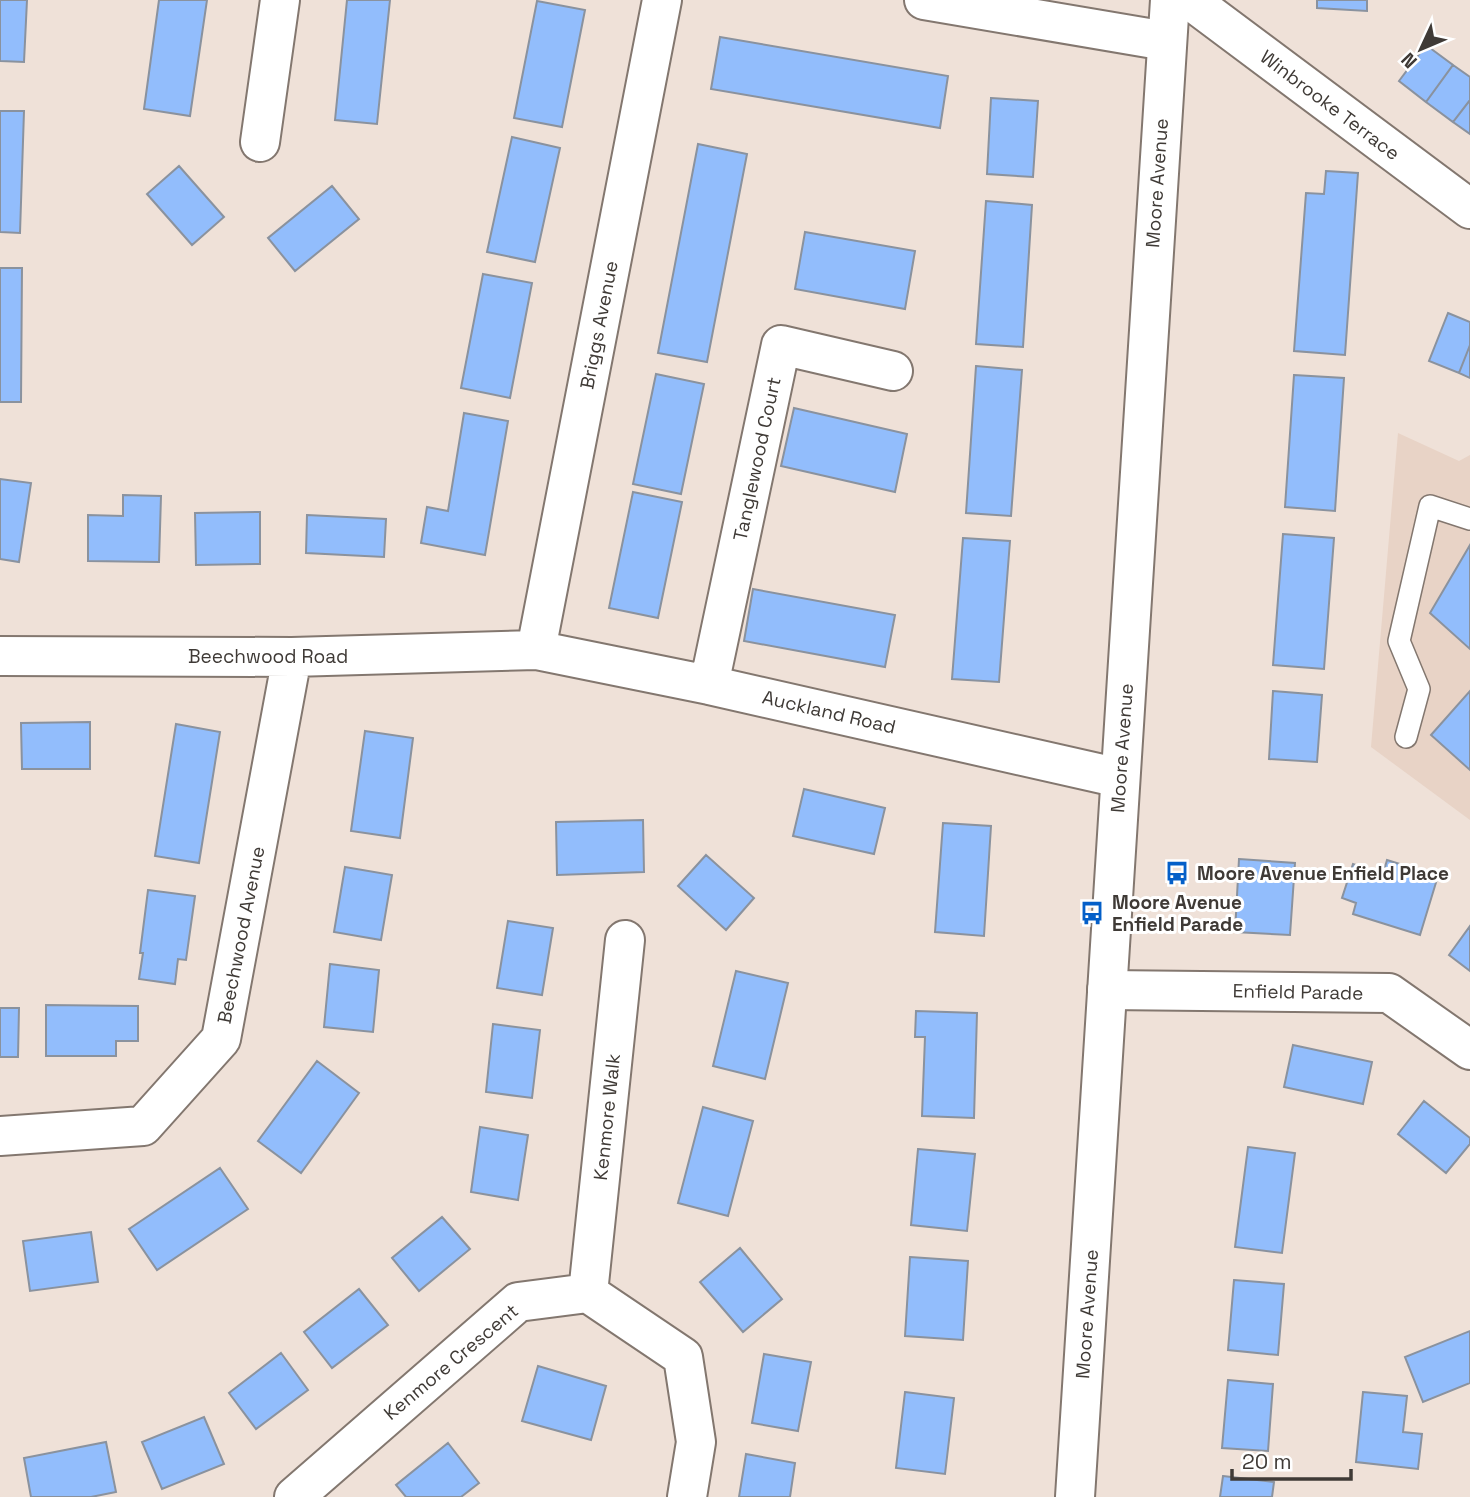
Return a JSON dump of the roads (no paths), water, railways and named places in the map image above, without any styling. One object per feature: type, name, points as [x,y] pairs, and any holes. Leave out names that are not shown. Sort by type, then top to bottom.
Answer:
[{"type":"street","points":[[260,142],[280,0]]},
{"type":"street","name":"Briggs Avenue","points":[[536,650],[662,0]]},
{"type":"street","points":[[924,0],[1166,41]]},
{"type":"street","name":"Moore Avenue","points":[[1075,1497],[1170,0]]},
{"type":"street","name":"Winbrooke Terrace","points":[[1190,0],[1470,209]]},
{"type":"street","name":"Tanglewood Court","points":[[709,685],[781,345],[892,370]]},
{"type":"street","name":"Beechwood Road","points":[[0,656],[292,657],[536,650]]},
{"type":"street","name":"Auckland Road","points":[[536,650],[709,685],[1120,778]]},
{"type":"street","name":"Beechwood Avenue","points":[[0,1136],[143,1126],[221,1039],[292,657]]},
{"type":"street","name":"Kenmore Walk","points":[[588,1293],[625,940]]},
{"type":"street","name":"Enfield Parade","points":[[1107,990],[1389,993],[1470,1050]]},
{"type":"street","points":[[588,1293],[683,1357],[696,1442],[687,1497]]},
{"type":"street","name":"Kenmore Crescent","points":[[294,1497],[518,1302],[588,1293]]},
{"type":"lane","points":[[1406,737],[1419,689],[1399,641],[1430,506],[1470,519]]},
{"type":"place","name":"Moore Avenue Enfield Place","points":[[1177,873]]},
{"type":"place","name":"Moore Avenue Enfield Parade","points":[[1092,913]]}]
